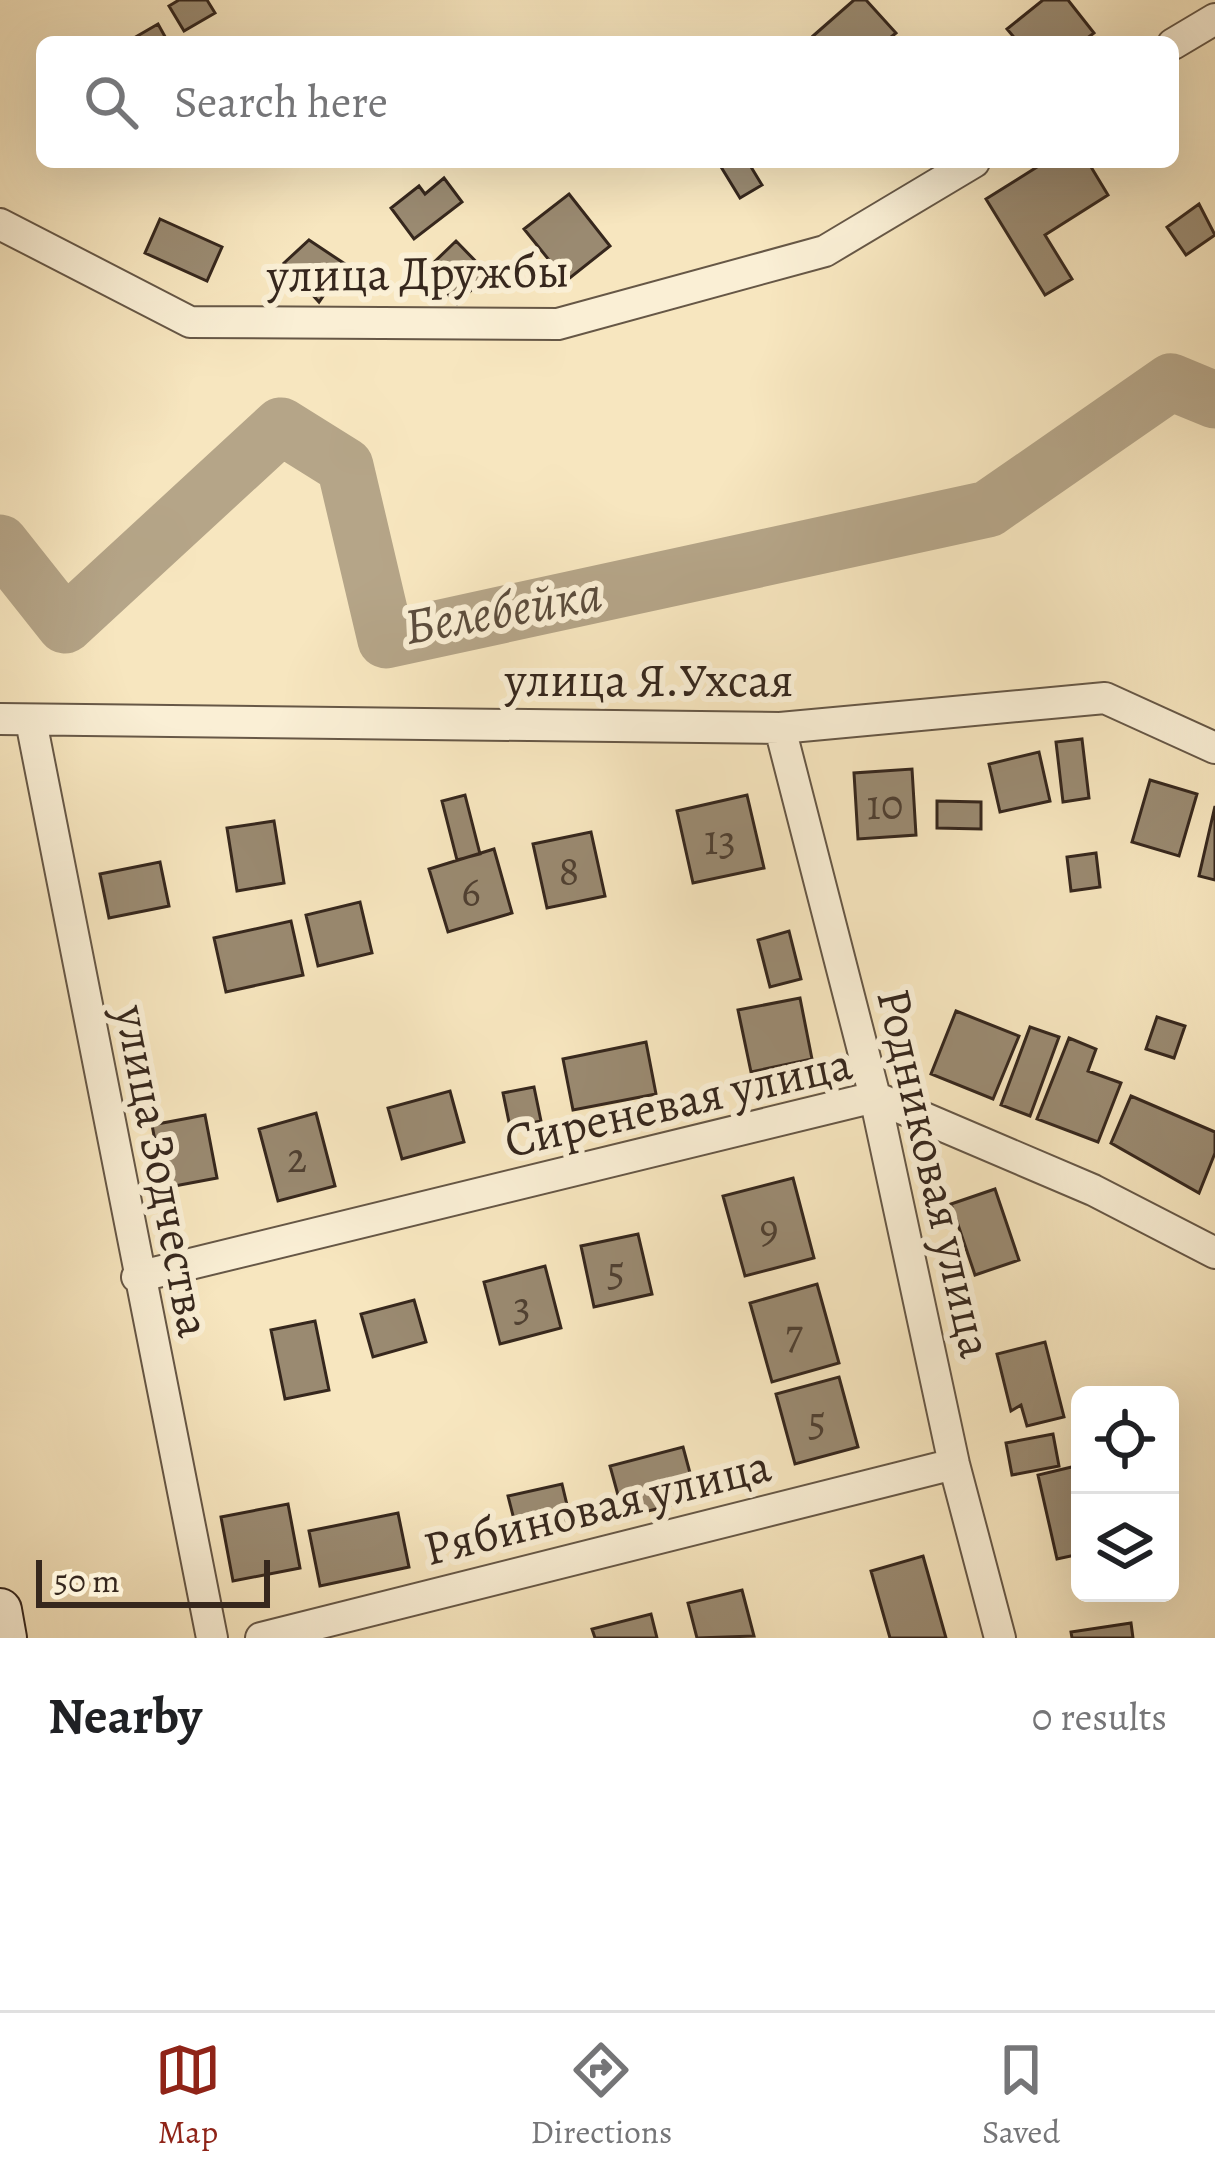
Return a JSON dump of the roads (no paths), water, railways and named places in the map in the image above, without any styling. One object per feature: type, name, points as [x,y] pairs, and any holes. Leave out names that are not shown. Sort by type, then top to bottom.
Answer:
[{"type":"main road","points":[[0,1610],[5,1638]]},
{"type":"street","points":[[1179,40],[1215,19]]},
{"type":"street","name":"улица Дружбы","points":[[0,224],[190,322],[558,324],[825,251],[964,168]]},
{"type":"street","name":"улица Я.Ухсая","points":[[15,720],[780,728],[1105,698],[1215,748]]},
{"type":"street","name":"улица Зодчества","points":[[15,720],[212,1638]]},
{"type":"street","name":"Родниковая улица","points":[[780,728],[874,1097],[954,1464],[1000,1638]]},
{"type":"street","name":"Сиреневая улица","points":[[137,1277],[874,1097],[1094,1190],[1215,1253]]},
{"type":"street","name":"Рябиновая улица","points":[[261,1638],[954,1464]]},
{"type":"waterway","name":"Белебейка","points":[[0,543],[65,625],[281,426],[345,466],[386,640],[988,509],[1171,382],[1215,400]]}]
